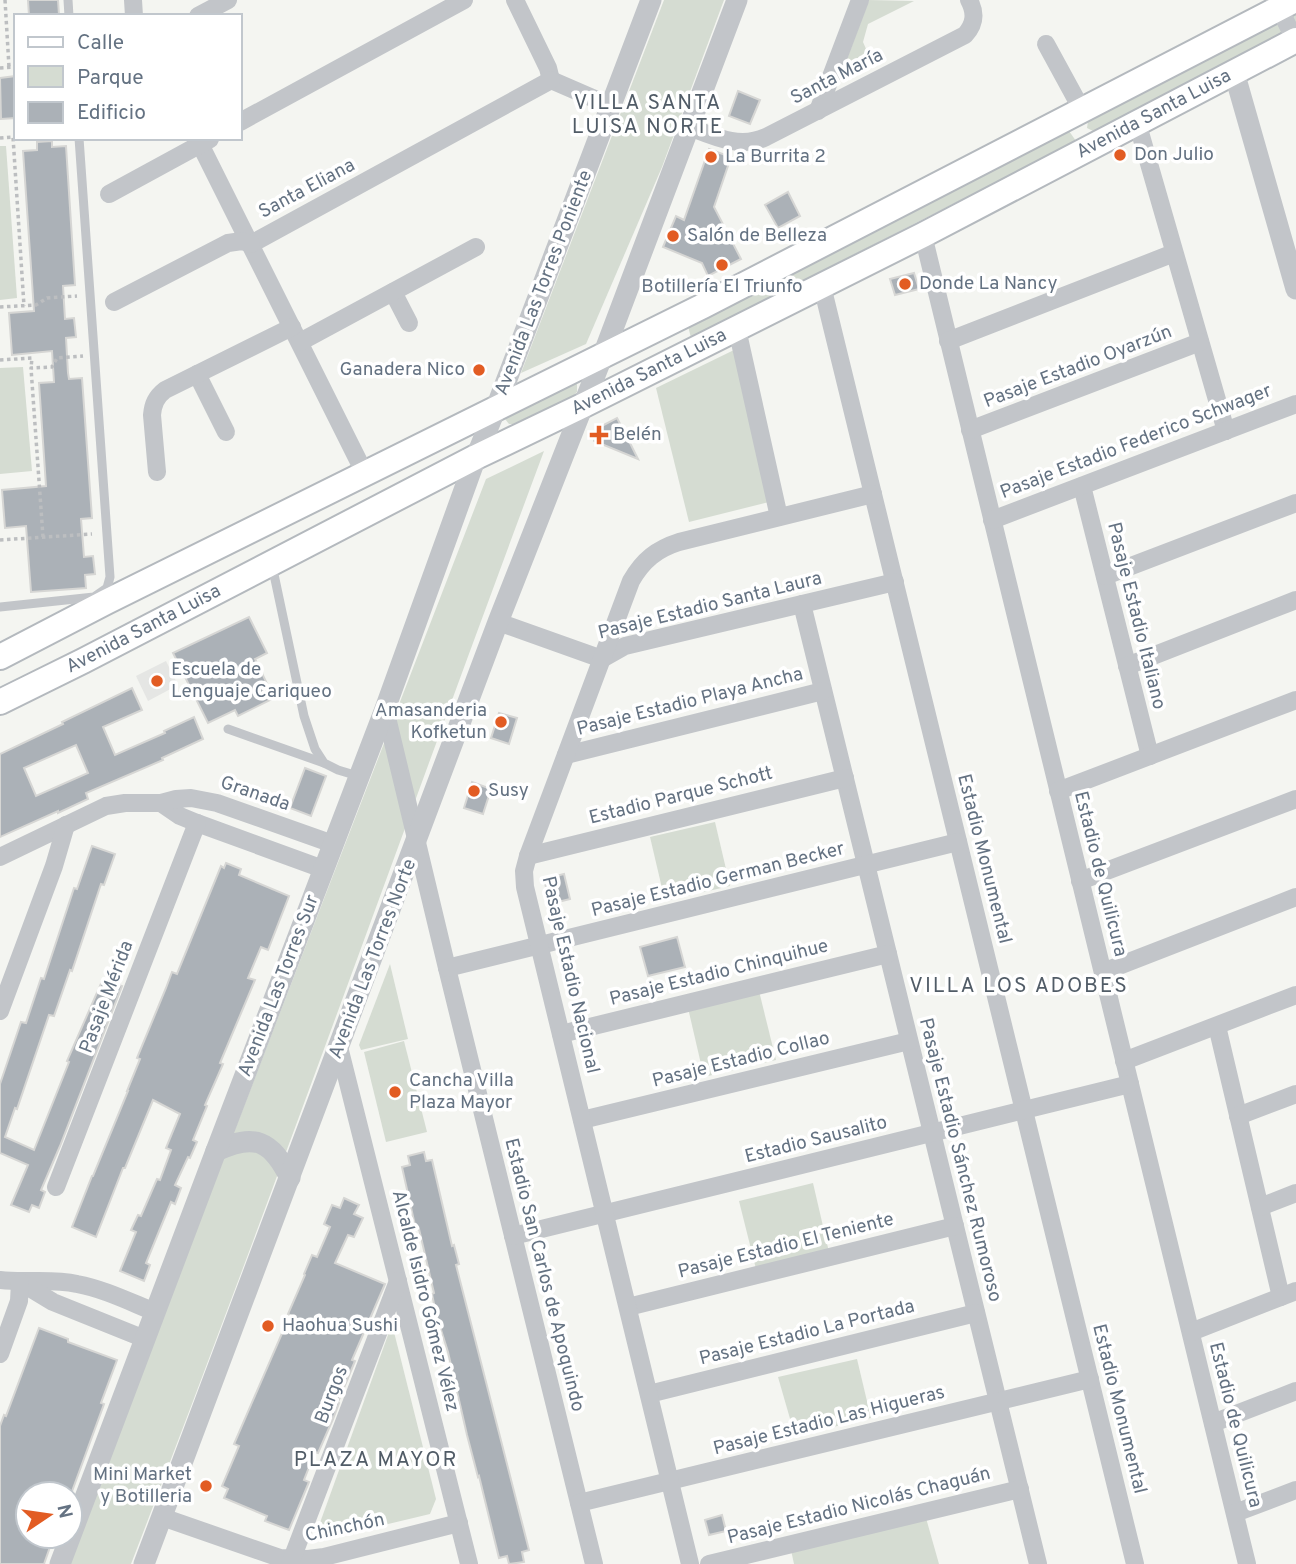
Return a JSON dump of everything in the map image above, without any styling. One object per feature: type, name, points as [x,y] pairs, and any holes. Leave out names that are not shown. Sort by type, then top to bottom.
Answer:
[{"type":"main road","name":"Avenida Santa Luisa","points":[[0,657],[703,306],[1283,3]]},
{"type":"main road","name":"Avenida Santa Luisa","points":[[0,702],[476,457],[822,286],[1295,40]]},
{"type":"main road","points":[[1088,106],[1076,119],[1078,132],[1083,136],[1112,135]]},
{"type":"main road","points":[[64,624],[80,624],[91,639],[91,648],[83,661]]},
{"type":"street","points":[[202,14],[228,0]]},
{"type":"street","points":[[242,121],[464,0]]},
{"type":"street","name":"Avenida Las Torres Poniente","points":[[496,408],[651,0]]},
{"type":"street","name":"Avenida Las Torres Norte","points":[[144,1564],[498,622],[603,355],[737,0]]},
{"type":"street","points":[[818,111],[860,0]]},
{"type":"street","name":"Santa María","points":[[689,127],[731,142],[747,143],[766,137],[965,35],[974,16],[969,0]]},
{"type":"street","points":[[520,3],[551,80],[611,106]]},
{"type":"street","points":[[1283,3],[1295,40]]},
{"type":"street","points":[[1046,44],[1088,106]]},
{"type":"street","points":[[1234,72],[1295,282]]},
{"type":"street","name":"Santa Eliana","points":[[365,474],[251,244],[551,80]]},
{"type":"street","points":[[1137,122],[1226,431]]},
{"type":"street","points":[[109,194],[205,141],[251,244]]},
{"type":"street","name":"Estadio de Quilicura","points":[[923,234],[1247,1564]]},
{"type":"street","points":[[114,302],[223,245],[242,241],[251,244]]},
{"type":"street","points":[[157,472],[152,415],[155,400],[165,390],[393,292],[476,247]]},
{"type":"street","points":[[948,341],[1174,253]]},
{"type":"street","name":"Estadio Monumental","points":[[822,286],[1135,1564]]},
{"type":"street","points":[[393,292],[409,323]]},
{"type":"street","points":[[737,329],[779,517]]},
{"type":"street","name":"Pasaje Estadio Oyarzún","points":[[970,430],[1200,342]]},
{"type":"street","points":[[197,374],[226,432]]},
{"type":"street","name":"Pasaje Estadio Federico Schwager","points":[[992,520],[1296,404]]},
{"type":"street","name":"Avenida Las Torres Sur","points":[[60,1564],[385,709],[496,408]]},
{"type":"street","name":"Pasaje Estadio Italiano","points":[[1082,486],[1150,756]]},
{"type":"street","name":"Pasaje Estadio Nacional","points":[[690,1564],[524,879],[528,856],[631,581],[647,558],[668,546],[873,494]]},
{"type":"street","points":[[1105,576],[1296,503]]},
{"type":"street","name":"Pasaje Estadio Santa Laura","points":[[498,622],[602,659],[625,646],[895,582]]},
{"type":"street","points":[[1128,666],[1296,600]]},
{"type":"street","name":"Pasaje Estadio Sánchez Rumoroso","points":[[802,604],[1038,1564]]},
{"type":"street","name":"Pasaje Estadio Playa Ancha","points":[[566,755],[823,691]]},
{"type":"street","points":[[1058,791],[1296,700]]},
{"type":"street","name":"Estadio San Carlos de Apoquindo","points":[[385,709],[594,1564]]},
{"type":"street","name":"Estadio Parque Schott","points":[[528,856],[845,778]]},
{"type":"street","name":"Granada","points":[[0,857],[106,806],[161,803],[176,799],[204,799],[333,844]]},
{"type":"street","points":[[1080,881],[1296,799]]},
{"type":"street","points":[[161,803],[180,816],[197,823],[324,869]]},
{"type":"street","name":"Pasaje Mérida","points":[[56,1187],[197,823]]},
{"type":"street","points":[[1,1006],[54,866],[66,825]]},
{"type":"street","name":"Pasaje Estadio German Becker","points":[[447,968],[958,842]]},
{"type":"street","points":[[1103,972],[1296,897]]},
{"type":"street","name":"Pasaje Estadio Chinquihue","points":[[561,1034],[888,954]]},
{"type":"street","points":[[1124,1061],[1296,995]]},
{"type":"street","points":[[1191,1332],[1289,1294],[1260,1207],[1217,1026]]},
{"type":"street","name":"Pasaje Estadio Collao","points":[[582,1120],[909,1041]]},
{"type":"street","name":"Alcalde Isidro Gómez Vélez","points":[[340,1047],[469,1564]]},
{"type":"street","name":"Estadio Sausalito","points":[[513,1236],[1130,1084]]},
{"type":"street","points":[[1238,1116],[1296,1094]]},
{"type":"street","points":[[216,1151],[246,1140],[261,1143],[274,1153],[290,1178]]},
{"type":"street","points":[[1260,1207],[1296,1193]]},
{"type":"street","name":"Pasaje Estadio El Teniente","points":[[628,1307],[955,1226]]},
{"type":"street","points":[[0,1280],[46,1280],[77,1284],[155,1312]]},
{"type":"street","name":"Burgos","points":[[291,1562],[398,1281]]},
{"type":"street","points":[[20,1282],[40,1296],[145,1339]]},
{"type":"street","points":[[0,1353],[19,1301],[20,1282]]},
{"type":"street","points":[[65,1307],[66,1294],[77,1284]]},
{"type":"street","name":"Pasaje Estadio La Portada","points":[[649,1394],[976,1313]]},
{"type":"street","name":"Pasaje Estadio Las Higueras","points":[[579,1503],[1090,1379]]},
{"type":"street","points":[[1213,1423],[1296,1391]]},
{"type":"street","name":"Pasaje Estadio Nicolás Chaguán","points":[[709,1564],[781,1556],[1020,1489]]},
{"type":"street","points":[[1235,1513],[1296,1489]]},
{"type":"street","name":"Chinchón","points":[[162,1517],[291,1562],[324,1557],[459,1523]]},
{"type":"lane","points":[[0,607],[94,597],[107,588],[110,577],[79,140]]},
{"type":"lane","points":[[272,563],[304,716],[324,763]]},
{"type":"lane","points":[[229,729],[359,776]]},
{"type":"path","points":[[5,0],[9,67]]},
{"type":"path","points":[[0,68],[14,66]]},
{"type":"path","points":[[0,138],[14,137]]},
{"type":"path","points":[[14,140],[24,306]]},
{"type":"path","points":[[0,307],[37,305],[47,298],[90,295]]},
{"type":"path","points":[[31,368],[52,367],[57,358],[94,355]]},
{"type":"path","points":[[0,360],[32,358],[43,537]]},
{"type":"path","points":[[0,540],[106,533]]},
{"type":"shaded area","name":"Escuela de Lenguaje Cariqueo","points":[[166,661],[178,685],[148,701],[136,676]]},
{"type":"green space","points":[[664,0],[724,0],[662,167],[586,344],[521,373]]},
{"type":"green space","points":[[869,0],[914,1],[868,24],[863,42],[873,65],[839,80]]},
{"type":"green space","points":[[1296,7],[1296,26],[1105,126],[1093,131],[1087,128],[1091,118]]},
{"type":"green space","points":[[1069,131],[1076,141],[691,338],[688,326]]},
{"type":"green space","points":[[0,146],[6,146],[17,298],[0,300]]},
{"type":"green space","points":[[734,350],[769,502],[689,522],[656,388]]},
{"type":"green space","points":[[23,367],[32,471],[0,474],[0,368]]},
{"type":"green space","points":[[574,377],[577,392],[573,396],[513,424],[509,424],[505,419],[507,412]]},
{"type":"green space","points":[[544,451],[288,1148],[131,1564],[69,1564],[74,1550],[84,1550],[84,1524],[486,479]]},
{"type":"green space","points":[[715,822],[730,886],[665,901],[650,837]]},
{"type":"green space","points":[[390,964],[408,1039],[361,1050],[359,1045]]},
{"type":"green space","points":[[759,991],[776,1060],[704,1077],[688,1008]]},
{"type":"green space","name":"Cancha Villa Plaza Mayor","points":[[404,1041],[427,1132],[386,1142],[364,1052]]},
{"type":"green space","points":[[813,1183],[829,1252],[756,1269],[739,1201]]},
{"type":"green space","points":[[392,1324],[436,1499],[430,1514],[313,1542]]},
{"type":"green space","points":[[857,1359],[871,1418],[795,1436],[778,1377]]},
{"type":"green space","points":[[926,1518],[939,1564],[794,1564],[791,1550]]},
{"type":"building","points":[[28,0],[58,0],[59,14],[29,14]]},
{"type":"building","points":[[14,76],[14,118],[1,119],[0,78]]},
{"type":"building","points":[[738,91],[760,100],[750,124],[729,116]]},
{"type":"building","points":[[52,141],[52,147],[66,146],[75,285],[63,286],[65,319],[74,318],[76,337],[66,338],[68,373],[69,379],[82,378],[92,518],[81,519],[84,557],[93,556],[95,574],[85,575],[86,588],[31,592],[26,526],[5,528],[2,490],[46,486],[39,383],[54,382],[52,351],[12,355],[9,313],[34,311],[23,151],[37,150],[37,142]]},
{"type":"building","points":[[709,149],[731,157],[714,207],[741,259],[708,276],[702,263],[663,247],[676,216],[684,220]]},
{"type":"building","points":[[788,192],[800,216],[778,228],[765,205]]},
{"type":"building","name":"Donde La Nancy","points":[[914,273],[919,289],[895,295],[890,279]]},
{"type":"building","points":[[617,418],[638,459],[594,441],[596,429]]},
{"type":"building","points":[[249,617],[267,653],[255,659],[274,698],[238,716],[235,710],[208,723],[173,653]]},
{"type":"building","points":[[132,688],[142,710],[103,727],[115,755],[194,717],[203,739],[162,758],[163,760],[86,793],[88,799],[0,837],[0,754],[63,724],[62,722]],"holes":[[[76,745],[88,773],[36,796],[24,768]]]},
{"type":"building","points":[[499,713],[517,718],[509,744],[491,738]]},
{"type":"building","points":[[305,768],[326,776],[311,816],[290,808]]},
{"type":"building","points":[[472,782],[491,789],[483,814],[464,808]]},
{"type":"building","points":[[92,846],[115,854],[104,885],[101,884],[54,1016],[49,1015],[5,1137],[34,1150],[69,1062],[67,1061],[103,979],[122,986],[41,1190],[45,1192],[39,1208],[32,1205],[29,1212],[11,1205],[28,1165],[0,1153],[0,1084],[21,1022],[26,1023],[41,978],[44,979],[74,888],[77,889]]},
{"type":"building","points":[[226,863],[241,869],[239,875],[289,896],[268,950],[261,947],[248,978],[255,980],[220,1063],[223,1064],[193,1140],[197,1142],[175,1185],[181,1188],[175,1204],[171,1202],[146,1263],[150,1265],[144,1281],[120,1271],[136,1232],[131,1230],[138,1215],[141,1216],[157,1179],[160,1180],[171,1150],[166,1148],[180,1114],[153,1100],[96,1237],[72,1227],[128,1091],[140,1059],[137,1058],[172,972],[177,974],[221,866],[224,868]]},
{"type":"building","points":[[564,874],[570,899],[550,904],[544,879]]},
{"type":"building","points":[[677,937],[685,967],[648,976],[640,947]]},
{"type":"building","points":[[424,1152],[426,1161],[432,1160],[529,1550],[522,1552],[524,1562],[509,1564],[507,1556],[499,1558],[448,1352],[436,1314],[434,1293],[402,1167],[410,1165],[408,1156]]},
{"type":"building","points":[[344,1198],[359,1205],[354,1214],[363,1218],[354,1237],[348,1235],[335,1263],[385,1284],[352,1360],[355,1361],[333,1419],[304,1480],[309,1482],[289,1530],[265,1521],[267,1516],[224,1498],[228,1489],[222,1486],[239,1446],[234,1444],[290,1315],[288,1314],[304,1274],[312,1255],[317,1257],[330,1227],[324,1224],[332,1205],[340,1208]]},
{"type":"building","points":[[39,1328],[117,1360],[76,1480],[14,1480],[14,1550],[49,1550],[44,1564],[0,1564],[0,1426],[4,1415],[6,1416]]},
{"type":"building","points":[[722,1515],[726,1531],[709,1535],[705,1520]]},
{"type":"place","name":"Don Julio","points":[[1120,155]]},
{"type":"place","name":"La Burrita 2","points":[[711,157]]},
{"type":"place","name":"Salón de Belleza","points":[[673,236]]},
{"type":"place","name":"Botillería El Triunfo","points":[[722,265]]},
{"type":"place","name":"Donde La Nancy","points":[[905,284]]},
{"type":"place","name":"Ganadera Nico","points":[[479,370]]},
{"type":"place","name":"Belén","points":[[599,435]]},
{"type":"place","name":"Escuela de Lenguaje Cariqueo","points":[[157,681]]},
{"type":"place","name":"Amasanderia Kofketun","points":[[501,722]]},
{"type":"place","name":"Susy","points":[[474,791]]},
{"type":"place","name":"Cancha Villa Plaza Mayor","points":[[395,1092]]},
{"type":"place","name":"Haohua Sushi","points":[[268,1326]]},
{"type":"place","name":"Mini Market y Botilleria","points":[[206,1486]]},
{"type":"district","name":"VILLA SANTA LUISA NORTE","points":[[648,115]]},
{"type":"district","name":"VILLA LOS ADOBES","points":[[1019,986]]},
{"type":"district","name":"PLAZA MAYOR","points":[[376,1460]]}]
